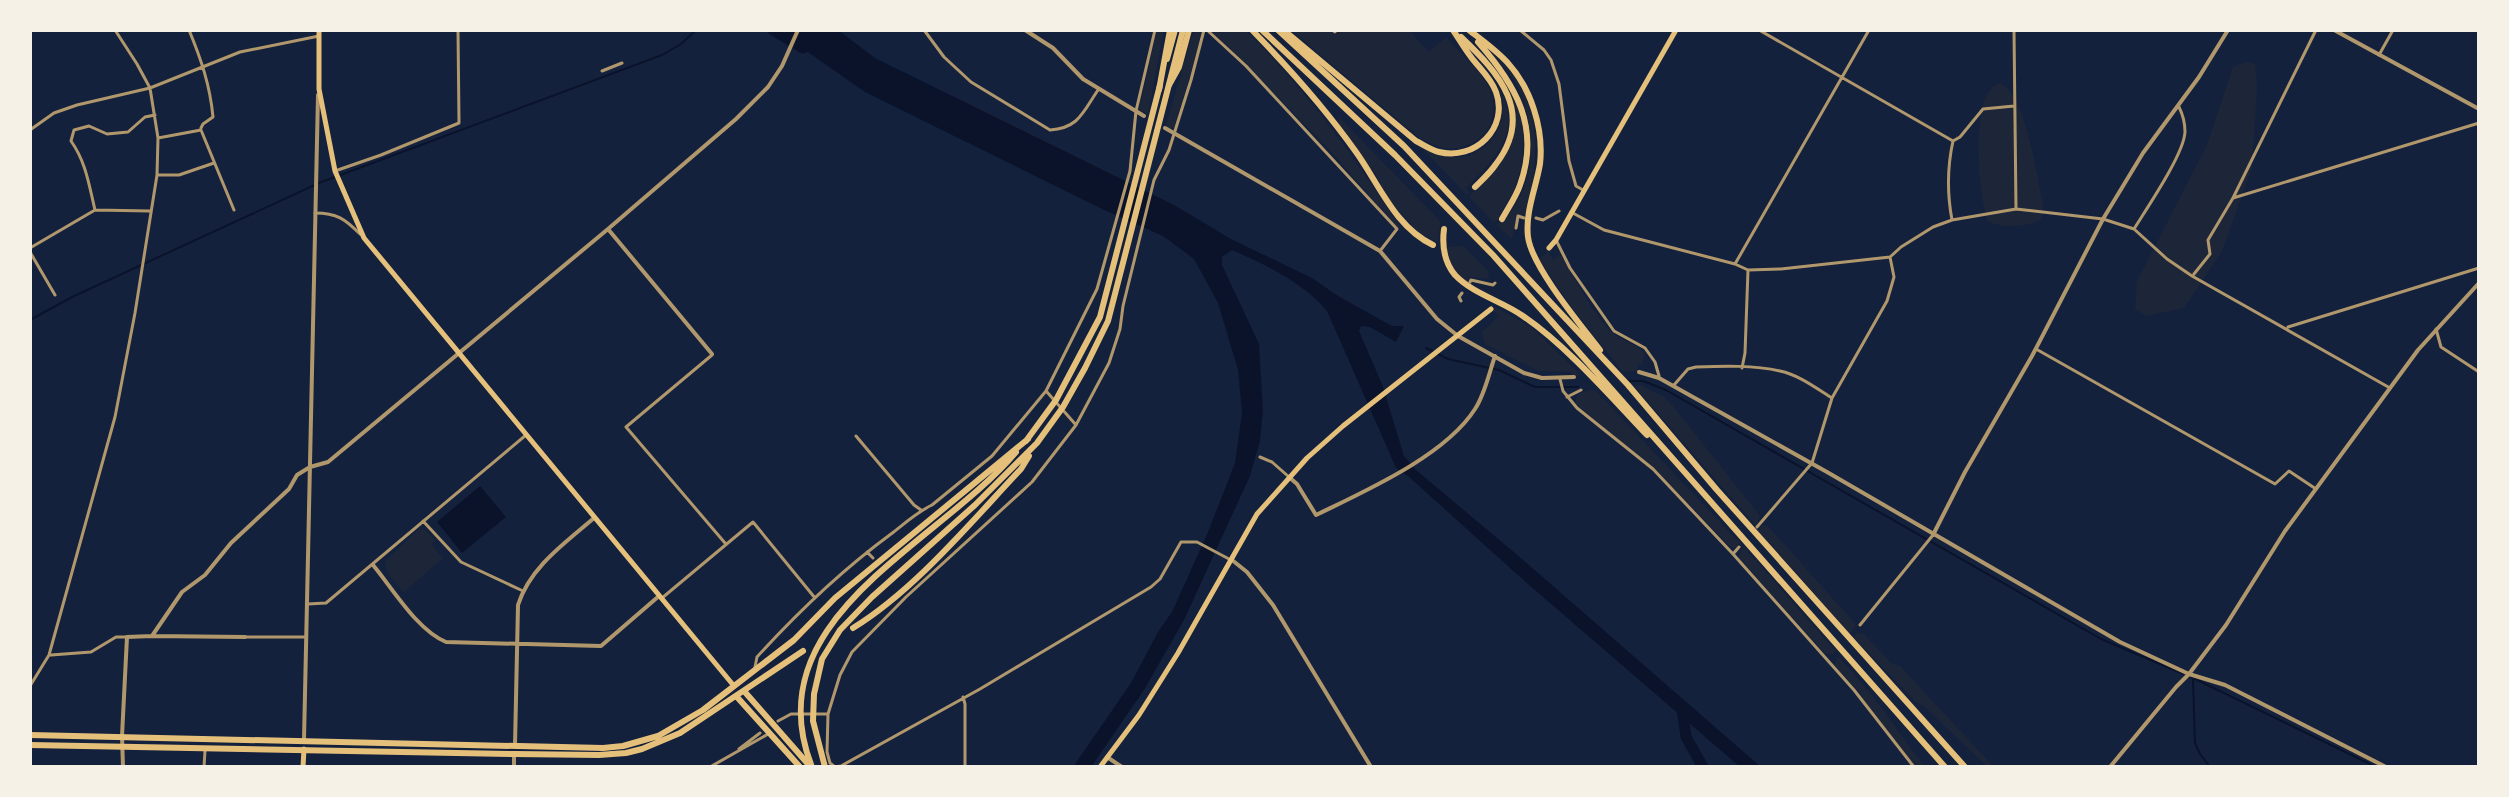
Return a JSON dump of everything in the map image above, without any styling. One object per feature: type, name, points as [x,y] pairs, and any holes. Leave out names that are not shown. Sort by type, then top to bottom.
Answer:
[{"type":"highway","points":[[811,767],[801,722],[802,692],[811,657],[830,623],[861,588],[962,505],[1028,439],[1064,387],[1104,319],[1134,173],[1159,90],[1172,30]]},
{"type":"highway","points":[[853,628],[876,613],[920,573],[1021,469],[1071,394],[1104,319],[1150,178],[1169,85],[1179,67],[1186,30]]},
{"type":"highway","points":[[1252,30],[1305,87],[1356,151],[1397,214],[1417,237],[1433,245]]},
{"type":"highway","points":[[1262,30],[1395,155],[1493,255],[1945,767]]},
{"type":"highway","points":[[1281,30],[1416,141],[1448,153],[1466,151],[1482,144],[1498,120],[1499,104],[1494,88],[1454,30]]},
{"type":"highway","points":[[1281,30],[1404,146],[1628,385]]},
{"type":"highway","points":[[1454,30],[1496,73],[1509,93],[1513,116],[1509,138],[1497,163],[1475,187]]},
{"type":"highway","points":[[1468,30],[1507,62],[1524,86],[1534,110],[1540,138],[1540,163],[1528,217],[1528,238],[1534,256],[1628,385],[1717,490],[1965,767]]},
{"type":"highway","points":[[1468,30],[1501,68],[1524,114],[1528,139],[1526,162],[1520,186],[1502,219]]},
{"type":"highway","points":[[1444,229],[1445,258],[1453,273],[1465,284],[1523,315],[1548,336],[1593,378],[1691,481]]},
{"type":"highway","points":[[30,735],[603,748],[640,742],[689,719],[794,640],[835,598],[1028,439]]},
{"type":"highway","points":[[825,767],[813,721],[814,694],[822,659],[840,630],[1037,443]]},
{"type":"highway","points":[[30,745],[599,755],[642,749],[680,733],[803,651]]},
{"type":"highway","points":[[734,686],[745,692],[811,767]]},
{"type":"highway","points":[[734,686],[737,697],[800,767]]},
{"type":"main road","points":[[1549,248],[1676,30]]},
{"type":"main road","points":[[319,33],[319,89],[335,171],[364,238],[734,686]]},
{"type":"main road","points":[[1100,767],[1139,715],[1209,601],[1257,514],[1307,458],[1491,309]]},
{"type":"main road","points":[[303,767],[304,740]]},
{"type":"street","points":[[30,686],[49,655],[84,538],[115,417],[157,175],[158,138],[150,88],[115,30]]},
{"type":"street","points":[[189,30],[204,66],[213,117],[203,124],[201,130],[234,210]]},
{"type":"street","points":[[335,171],[459,123],[458,30]]},
{"type":"street","points":[[152,636],[182,592],[205,575],[231,543],[289,489],[297,475],[328,462],[608,229],[755,101],[773,79],[798,30]]},
{"type":"street","points":[[924,30],[944,57],[971,82],[1050,130],[1070,127],[1098,90]]},
{"type":"street","points":[[1025,30],[1053,48],[1098,90],[1144,116]]},
{"type":"street","points":[[754,671],[757,657],[815,598],[867,552],[992,456],[1046,391],[1101,279],[1134,173],[1136,111],[1155,30]]},
{"type":"street","points":[[1371,767],[1273,605],[1254,580],[1232,560],[1190,540],[1181,542],[1160,579],[1151,587],[963,697],[841,766],[834,767],[830,763],[827,752],[828,714],[840,675],[852,652],[905,596],[1032,482],[1076,425],[1109,363],[1120,329],[1150,178],[1169,150],[1206,30],[1246,66],[1397,229],[1380,251]]},
{"type":"street","points":[[1520,30],[1551,60],[1559,84],[1569,161],[1576,186],[1583,190]]},
{"type":"street","points":[[1759,30],[1953,141]]},
{"type":"street","points":[[1735,264],[1869,30]]},
{"type":"street","points":[[2014,30],[2016,209]]},
{"type":"street","points":[[1860,625],[1933,535],[1965,472],[2036,349],[2103,219],[2143,153],[2228,30]]},
{"type":"street","points":[[2192,276],[2210,254],[2208,240],[2233,198],[2316,30]]},
{"type":"street","points":[[2334,30],[2479,109]]},
{"type":"street","points":[[2379,55],[2393,30]]},
{"type":"street","points":[[30,130],[54,113],[77,105],[150,88],[240,52],[319,33]]},
{"type":"street","points":[[602,71],[622,63]]},
{"type":"street","points":[[304,740],[319,89]]},
{"type":"street","points":[[2134,229],[2177,156],[2185,135],[2178,105]]},
{"type":"street","points":[[1952,220],[1948,199],[1948,162],[1953,141],[1983,109],[2014,106]]},
{"type":"street","points":[[95,210],[88,174],[71,141],[74,130],[89,126],[107,134],[128,132],[145,117],[155,115]]},
{"type":"street","points":[[2233,198],[2479,123]]},
{"type":"street","points":[[1165,128],[1380,251],[1437,319],[1458,336],[1524,373],[1542,378],[1574,377]]},
{"type":"street","points":[[158,138],[201,130]]},
{"type":"street","points":[[157,175],[179,175],[214,163]]},
{"type":"street","points":[[1571,212],[1604,230],[1748,270],[1890,257],[1933,227],[1952,220],[2016,209],[2103,219],[2134,229],[2167,259],[2192,276],[2390,388]]},
{"type":"street","points":[[55,295],[30,250],[95,210],[150,211]]},
{"type":"street","points":[[1536,218],[1543,220],[1559,211]]},
{"type":"street","points":[[315,213],[332,213],[342,217],[364,238]]},
{"type":"street","points":[[1516,228],[1518,216],[1524,218]]},
{"type":"street","points":[[608,229],[712,354],[626,427],[725,543]]},
{"type":"street","points":[[1556,240],[1570,268],[1614,331],[1645,348],[1655,362],[1659,378]]},
{"type":"street","points":[[1757,527],[1812,463],[1832,398],[1887,301],[1894,277],[1890,257]]},
{"type":"street","points":[[2286,327],[2479,268]]},
{"type":"street","points":[[1742,368],[1748,270]]},
{"type":"street","points":[[1101,279],[1125,298]]},
{"type":"street","points":[[1470,282],[1495,283]]},
{"type":"street","points":[[2110,767],[2226,625],[2278,542],[2390,388],[2436,329],[2479,283]]},
{"type":"street","points":[[1461,301],[1459,297],[1462,293]]},
{"type":"street","points":[[2436,329],[2441,347],[2479,372]]},
{"type":"street","points":[[2036,349],[2275,484],[2289,471],[2316,489]]},
{"type":"street","points":[[1260,457],[1272,462],[1297,484],[1316,515],[1413,464],[1464,426],[1477,406],[1495,356]]},
{"type":"street","points":[[1673,386],[1688,369],[1696,367],[1783,371],[1810,383],[1832,398]]},
{"type":"street","points":[[1639,372],[1659,378],[1812,463],[2120,642],[2189,674],[2225,685],[2386,767]]},
{"type":"street","points":[[1560,378],[1567,397],[1577,408],[1653,469],[1733,554],[1854,690],[1914,767]]},
{"type":"street","points":[[1567,397],[1581,390]]},
{"type":"street","points":[[1046,391],[1076,425]]},
{"type":"street","points":[[308,604],[326,603],[526,435]]},
{"type":"street","points":[[856,436],[921,510]]},
{"type":"street","points":[[514,767],[518,605],[523,591],[548,558],[594,518]]},
{"type":"street","points":[[423,521],[461,562],[523,591]]},
{"type":"street","points":[[373,565],[424,628],[446,642],[601,646],[753,522],[815,598]]},
{"type":"street","points":[[1733,554],[1739,547]]},
{"type":"street","points":[[867,552],[873,558]]},
{"type":"street","points":[[49,655],[91,652],[116,637],[307,637]]},
{"type":"street","points":[[123,767],[127,637]]},
{"type":"street","points":[[963,697],[965,767]]},
{"type":"street","points":[[778,721],[791,714],[828,714]]},
{"type":"street","points":[[726,759],[760,733]]},
{"type":"street","points":[[710,767],[770,733]]},
{"type":"street","points":[[204,767],[205,747]]},
{"type":"street","points":[[1107,757],[1122,767]]},
{"type":"shaded area","points":[[776,30],[838,30],[875,58],[1174,205],[1231,239],[1312,278],[1392,326],[1404,326],[1396,342],[1370,327],[1361,326],[1359,331],[1382,384],[1404,456],[1416,470],[1761,767],[1740,767],[1396,468],[1327,311],[1296,283],[1232,250],[1222,257],[1222,265],[1259,344],[1263,410],[1260,441],[1250,476],[1184,620],[1144,690],[1091,767],[1073,767],[1131,683],[1172,612],[1235,463],[1242,413],[1238,370],[1218,303],[1194,259],[1163,236],[865,92]]},
{"type":"shaded area","points":[[1157,30],[1164,30],[1148,114],[1139,110]]},
{"type":"shaded area","points":[[1194,30],[1202,30],[1194,64],[1174,127],[1170,129],[1166,125]]},
{"type":"shaded area","points":[[1211,30],[1245,30],[1267,52],[1328,124],[1401,227],[1397,228],[1328,148]]},
{"type":"shaded area","points":[[1291,30],[1327,30],[1336,35],[1339,30],[1409,30],[1429,52],[1446,37],[1476,69],[1490,91],[1493,114],[1490,124],[1477,140],[1457,148],[1442,147],[1421,139]]},
{"type":"shaded area","points":[[1485,46],[1509,70],[1523,90],[1534,125],[1533,179],[1525,215],[1517,215],[1512,239],[1496,225],[1519,199],[1526,182],[1531,144],[1529,125],[1516,84]]},
{"type":"shaded area","points":[[1479,50],[1508,84],[1521,118],[1523,135],[1516,185],[1500,218],[1494,223],[1469,197],[1503,159],[1515,129],[1515,115],[1506,88]]},
{"type":"shaded area","points":[[2246,62],[2255,64],[2257,87],[2252,168],[2222,251],[2184,308],[2146,316],[2135,309],[2137,281],[2207,145],[2233,67]]},
{"type":"shaded area","points":[[2000,83],[2017,103],[2023,120],[2043,205],[2041,220],[2028,224],[2008,226],[1988,222],[1985,209],[1979,169],[1980,124],[1983,104],[1990,90]]},
{"type":"shaded area","points":[[1498,86],[1507,108],[1509,123],[1505,138],[1497,154],[1466,188],[1469,192],[1467,195],[1423,149],[1444,156],[1460,157],[1483,147],[1500,125],[1503,107]]},
{"type":"shaded area","points":[[1339,117],[1441,222],[1437,242],[1420,234],[1390,201],[1376,175],[1339,125]]},
{"type":"shaded area","points":[[1463,246],[1489,272],[1490,279],[1471,277],[1467,283],[1455,271],[1445,247]]},
{"type":"shaded area","points":[[1548,251],[1553,260],[1560,253],[1607,328],[1645,354],[1642,364],[1637,365],[1637,371],[1623,372],[1576,313],[1539,260]]},
{"type":"shaded area","points":[[1495,307],[1531,327],[1581,375],[1539,371],[1485,344],[1482,332],[1500,315],[1491,310]]},
{"type":"shaded area","points":[[1641,385],[1664,397],[1673,406],[1760,516],[1756,526],[1634,386]]},
{"type":"shaded area","points":[[1595,390],[1740,543],[1736,548],[1731,548],[1656,470],[1579,407],[1576,399],[1580,394]]},
{"type":"shaded area","points":[[480,486],[506,517],[462,553],[437,522]]},
{"type":"shaded area","points":[[1767,525],[1854,622],[1855,627],[1850,634],[1758,530]]},
{"type":"shaded area","points":[[418,530],[426,530],[435,540],[431,544],[443,558],[404,592],[388,573],[386,560]]},
{"type":"shaded area","points":[[1744,547],[1836,651],[1833,654],[1825,654],[1739,558]]},
{"type":"shaded area","points":[[1858,633],[1864,634],[1891,663],[1900,666],[1994,767],[1987,767],[1915,701],[1853,637]]},
{"type":"shaded area","points":[[1838,656],[1925,767],[1916,767],[1863,702],[1861,694],[1834,665]]},
{"type":"waterway","points":[[30,320],[72,297],[319,183],[662,55],[696,30]]},
{"type":"waterway","points":[[773,30],[803,48]]},
{"type":"waterway","points":[[1426,348],[1448,359],[1499,370],[1535,387],[1578,387]]},
{"type":"waterway","points":[[1630,381],[1643,381],[1666,390],[2101,639],[2193,678],[2376,767]]},
{"type":"waterway","points":[[2193,679],[2195,743],[2210,767]]},
{"type":"waterway","points":[[1682,708],[1686,737],[1703,767]]}]
